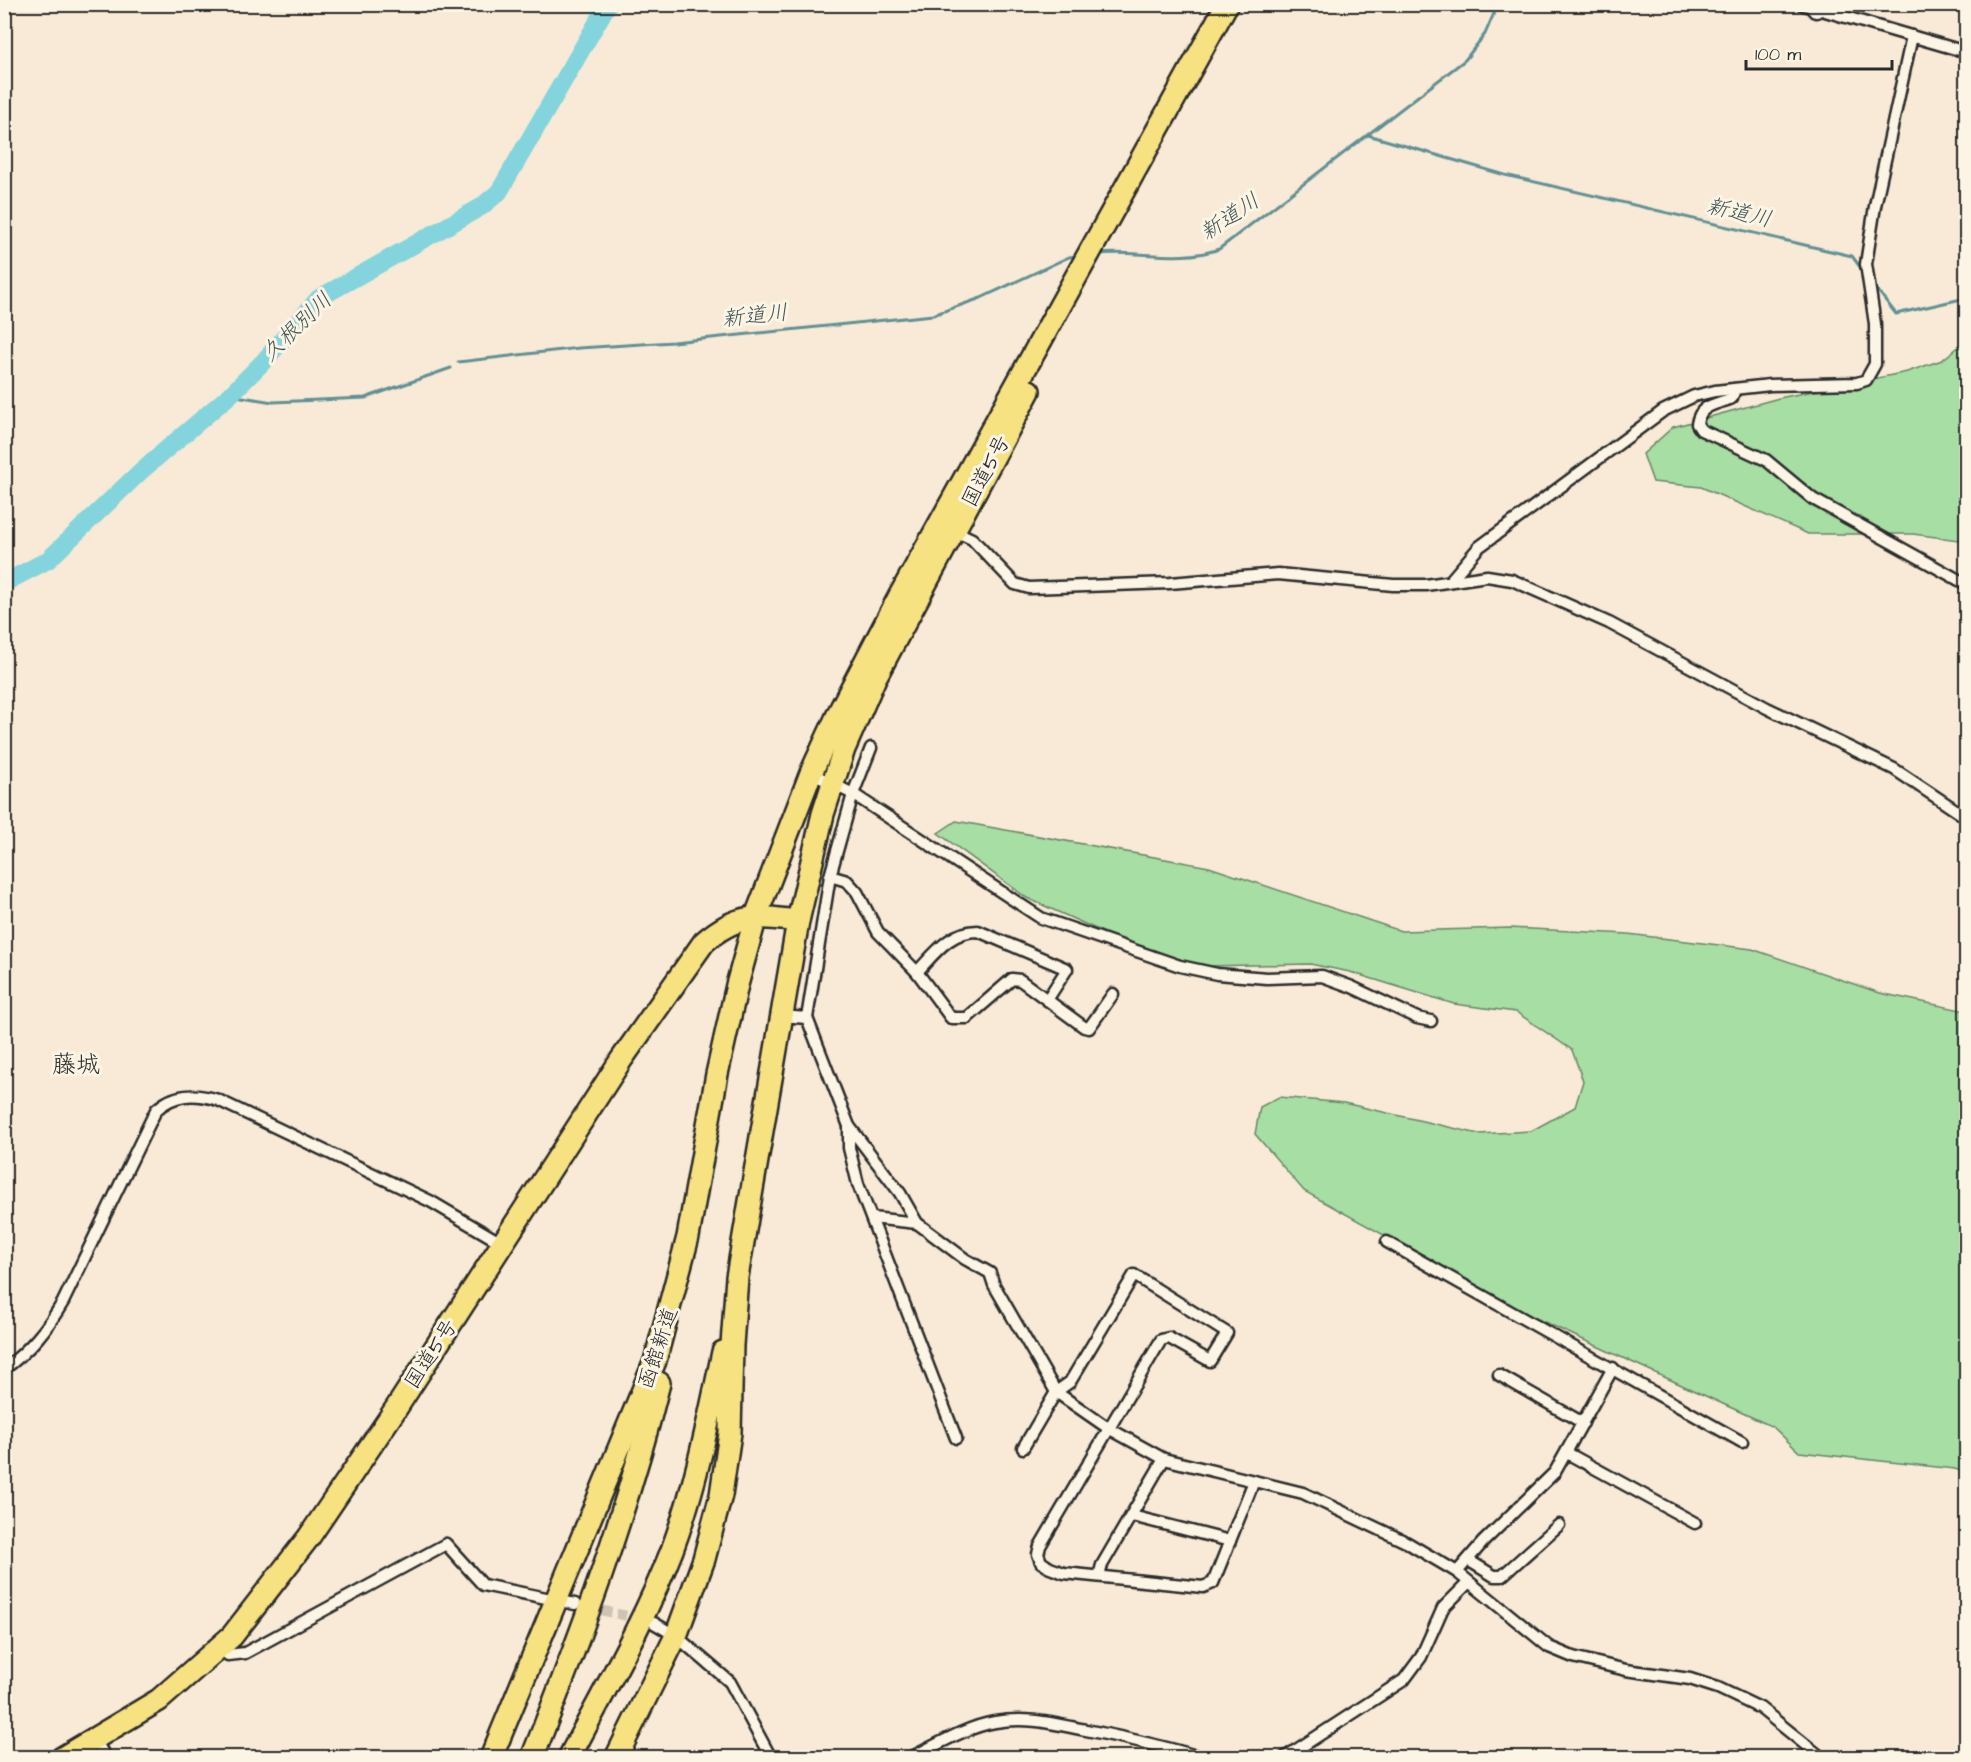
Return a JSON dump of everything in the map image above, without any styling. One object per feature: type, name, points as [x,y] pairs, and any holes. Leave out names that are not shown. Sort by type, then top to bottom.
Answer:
[{"type":"highway","name":"国道5号","points":[[1106,240],[1227,4]]},
{"type":"highway","name":"国道5号","points":[[756,916],[811,773],[849,692],[947,526],[1092,264],[1243,4]]},
{"type":"highway","name":"国道5号","points":[[62,1758],[101,1749],[232,1636],[309,1537],[397,1407],[621,1060],[704,942],[722,927],[738,920],[756,916],[798,921],[814,847],[832,783],[874,678],[947,526]]},
{"type":"highway","name":"函館新道","points":[[491,1758],[566,1603],[655,1361],[688,1237],[717,1074],[756,916]]},
{"type":"highway","points":[[569,1758],[633,1638],[672,1549],[696,1476],[737,1277],[798,921]]},
{"type":"highway","points":[[532,1758],[584,1624],[623,1512],[660,1380],[688,1237]]},
{"type":"highway","points":[[616,1758],[676,1636],[704,1559],[722,1485],[732,1413],[732,1345],[737,1277]]},
{"type":"street","points":[[1812,6],[1966,52]]},
{"type":"street","points":[[1450,581],[1479,547],[1663,411],[1694,396],[1770,385],[1857,383],[1866,380],[1875,364],[1875,324],[1866,264],[1875,206],[1912,36]]},
{"type":"street","points":[[1735,389],[1732,398],[1707,406],[1700,411],[1697,424],[1701,430],[1766,460],[1813,499],[1966,584]]},
{"type":"street","points":[[947,526],[972,539],[1015,584],[1029,588],[1170,583],[1278,574],[1393,585],[1426,585],[1487,576],[1512,580],[1609,623],[1767,708],[1894,769],[1966,817]]},
{"type":"street","points":[[871,748],[853,794],[830,876],[807,1018],[849,1126],[900,1193],[917,1223],[966,1259],[990,1273],[994,1285],[1056,1392],[1108,1428],[1164,1458],[1254,1481],[1288,1487],[1406,1542],[1457,1572],[1549,1647],[1573,1657],[1626,1670],[1690,1679],[1718,1688],[1760,1708],[1822,1758]]},
{"type":"street","points":[[811,773],[853,794],[1041,918],[1180,966],[1217,974],[1267,978],[1322,976],[1352,987],[1417,1018],[1431,1021]]},
{"type":"street","points":[[830,876],[847,881],[857,892],[878,932],[917,972],[951,1018],[967,1018],[1012,979],[1020,980],[1084,1028],[1089,1028],[1113,994]]},
{"type":"street","points":[[917,972],[946,941],[967,931],[978,931],[1067,969],[1047,1000]]},
{"type":"street","points":[[781,1016],[807,1018]]},
{"type":"street","points":[[4,1369],[21,1357],[47,1328],[63,1302],[156,1110],[175,1097],[198,1095],[218,1100],[430,1201],[503,1244]]},
{"type":"street","points":[[849,1126],[849,1148],[858,1184],[956,1438]]},
{"type":"street","points":[[872,1218],[917,1223]]},
{"type":"street","points":[[1387,1242],[1742,1442]]},
{"type":"street","points":[[1023,1448],[1056,1392],[1070,1382],[1134,1275],[1227,1333],[1210,1361],[1169,1338],[1161,1340],[1108,1428],[1038,1554],[1041,1562],[1064,1573],[1203,1587],[1213,1583],[1254,1481]]},
{"type":"street","points":[[1457,1572],[1483,1542],[1555,1472],[1613,1368]]},
{"type":"street","points":[[1499,1375],[1583,1422]]},
{"type":"street","points":[[1567,1453],[1695,1523]]},
{"type":"street","points":[[1099,1576],[1101,1565],[1132,1516],[1164,1458]]},
{"type":"street","points":[[1132,1516],[1230,1541]]},
{"type":"street","points":[[1468,1560],[1494,1576],[1502,1576],[1559,1525]]},
{"type":"street","points":[[219,1648],[228,1655],[245,1653],[446,1544],[483,1585],[566,1603]]},
{"type":"street","points":[[1284,1758],[1404,1680],[1421,1657],[1443,1608],[1468,1582]]},
{"type":"street","points":[[654,1623],[676,1636],[730,1682],[771,1758]]},
{"type":"street","points":[[910,1758],[955,1736],[993,1722],[1017,1719],[1050,1721],[1163,1745],[1203,1758]]},
{"type":"green space","points":[[1966,341],[1966,541],[1913,534],[1808,534],[1701,487],[1653,482],[1643,454],[1673,427],[1779,398],[1907,372],[1942,360]]},
{"type":"green space","points":[[956,821],[1209,867],[1401,931],[1510,928],[1628,934],[1752,949],[1880,993],[1966,1011],[1966,1473],[1955,1469],[1799,1452],[1773,1427],[1525,1313],[1304,1191],[1255,1134],[1260,1107],[1279,1097],[1344,1103],[1479,1134],[1531,1131],[1575,1107],[1583,1081],[1572,1050],[1516,1012],[1454,1004],[1350,972],[1310,964],[1204,966],[1154,955],[1027,898],[938,833]]},
{"type":"waterway","name":"久根別川","points":[[4,583],[48,560],[141,471],[230,395],[264,361],[319,298],[481,207],[499,192],[608,4]]},
{"type":"waterway","name":"新道川","points":[[1099,254],[1174,256],[1219,249],[1465,60],[1485,34],[1498,4]]},
{"type":"waterway","name":"新道川","points":[[1368,135],[1505,175],[1852,256],[1863,271]]},
{"type":"waterway","name":"新道川","points":[[458,362],[579,348],[673,342],[933,315],[981,298],[1069,257],[1077,256]]},
{"type":"waterway","name":"新道川","points":[[1872,283],[1896,314],[1966,298]]},
{"type":"waterway","name":"新道川","points":[[230,395],[273,402],[365,398],[451,368]]},
{"type":"tunnel","points":[[587,1607],[645,1620]]},
{"type":"district","name":"藤城","points":[[76,1065]]}]
